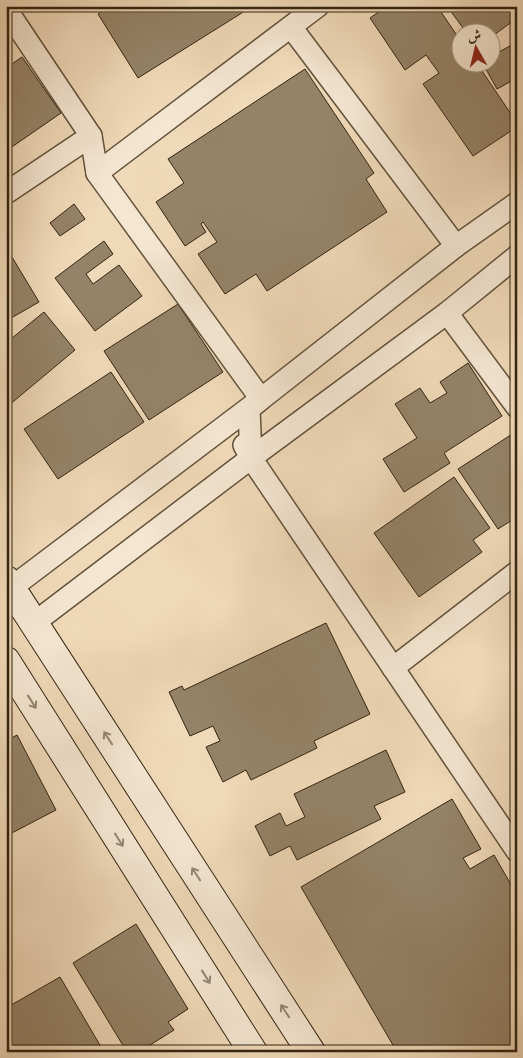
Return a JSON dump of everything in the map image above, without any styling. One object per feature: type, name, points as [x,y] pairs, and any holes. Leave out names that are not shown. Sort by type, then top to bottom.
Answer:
[{"type":"street","points":[[98,173],[318,6]]},
{"type":"street","points":[[6,9],[91,136],[98,173],[261,399]]},
{"type":"street","points":[[290,27],[456,246]]},
{"type":"street","points":[[6,193],[91,136]]},
{"type":"street","points":[[251,458],[249,409],[456,246],[517,203]]},
{"type":"street","points":[[34,623],[446,313],[517,256]]},
{"type":"street","points":[[446,313],[517,407]]},
{"type":"street","points":[[261,399],[9,584],[311,1052]]},
{"type":"street","points":[[231,421],[251,458],[517,851]]},
{"type":"street","points":[[393,668],[517,572]]},
{"type":"street","points":[[6,661],[253,1052]]},
{"type":"building","points":[[110,6],[241,6],[245,11],[138,78],[98,14]]},
{"type":"building","points":[[387,6],[437,6],[450,25],[450,72],[483,72],[517,123],[517,127],[473,156],[423,84],[439,73],[426,55],[405,70],[370,18]]},
{"type":"building","points":[[447,6],[517,6],[517,18],[500,31],[500,22],[459,22]]},
{"type":"building","points":[[517,42],[517,78],[497,89],[488,72],[500,72],[500,51]]},
{"type":"building","points":[[22,57],[61,113],[6,151],[6,68]]},
{"type":"building","points":[[305,69],[374,173],[366,179],[387,212],[267,291],[256,274],[225,294],[198,254],[217,242],[203,222],[201,224],[206,232],[185,246],[156,202],[184,183],[168,159]]},
{"type":"building","points":[[74,204],[85,219],[60,236],[50,223]]},
{"type":"building","points":[[104,241],[113,254],[86,274],[93,284],[119,265],[142,296],[95,331],[55,278]]},
{"type":"building","points":[[6,247],[39,302],[6,321]]},
{"type":"building","points":[[178,304],[223,372],[149,420],[104,351]]},
{"type":"building","points":[[44,312],[75,350],[8,406],[6,404],[6,343]]},
{"type":"building","points":[[468,363],[502,416],[444,453],[450,463],[404,492],[383,459],[417,438],[395,404],[420,388],[430,403],[447,393],[440,382]]},
{"type":"building","points":[[111,372],[144,422],[58,479],[24,429]]},
{"type":"building","points":[[517,431],[517,517],[498,529],[458,469]]},
{"type":"building","points":[[454,477],[490,528],[473,540],[482,552],[419,597],[374,533]]},
{"type":"building","points":[[326,623],[370,714],[314,741],[317,748],[251,780],[246,770],[223,782],[206,747],[220,741],[213,726],[190,736],[169,692],[182,686],[184,690]]},
{"type":"building","points":[[17,735],[56,810],[6,836],[6,741]]},
{"type":"building","points":[[386,750],[405,792],[374,806],[381,819],[297,860],[290,846],[270,856],[255,826],[280,813],[286,826],[305,817],[294,794]]},
{"type":"building","points":[[452,799],[481,849],[463,858],[470,869],[494,855],[517,895],[517,1052],[397,1052],[301,887]]},
{"type":"building","points":[[136,924],[188,1009],[168,1022],[174,1030],[139,1052],[127,1052],[73,963]]},
{"type":"building","points":[[60,977],[104,1052],[14,1052],[6,1038],[6,1008]]}]
